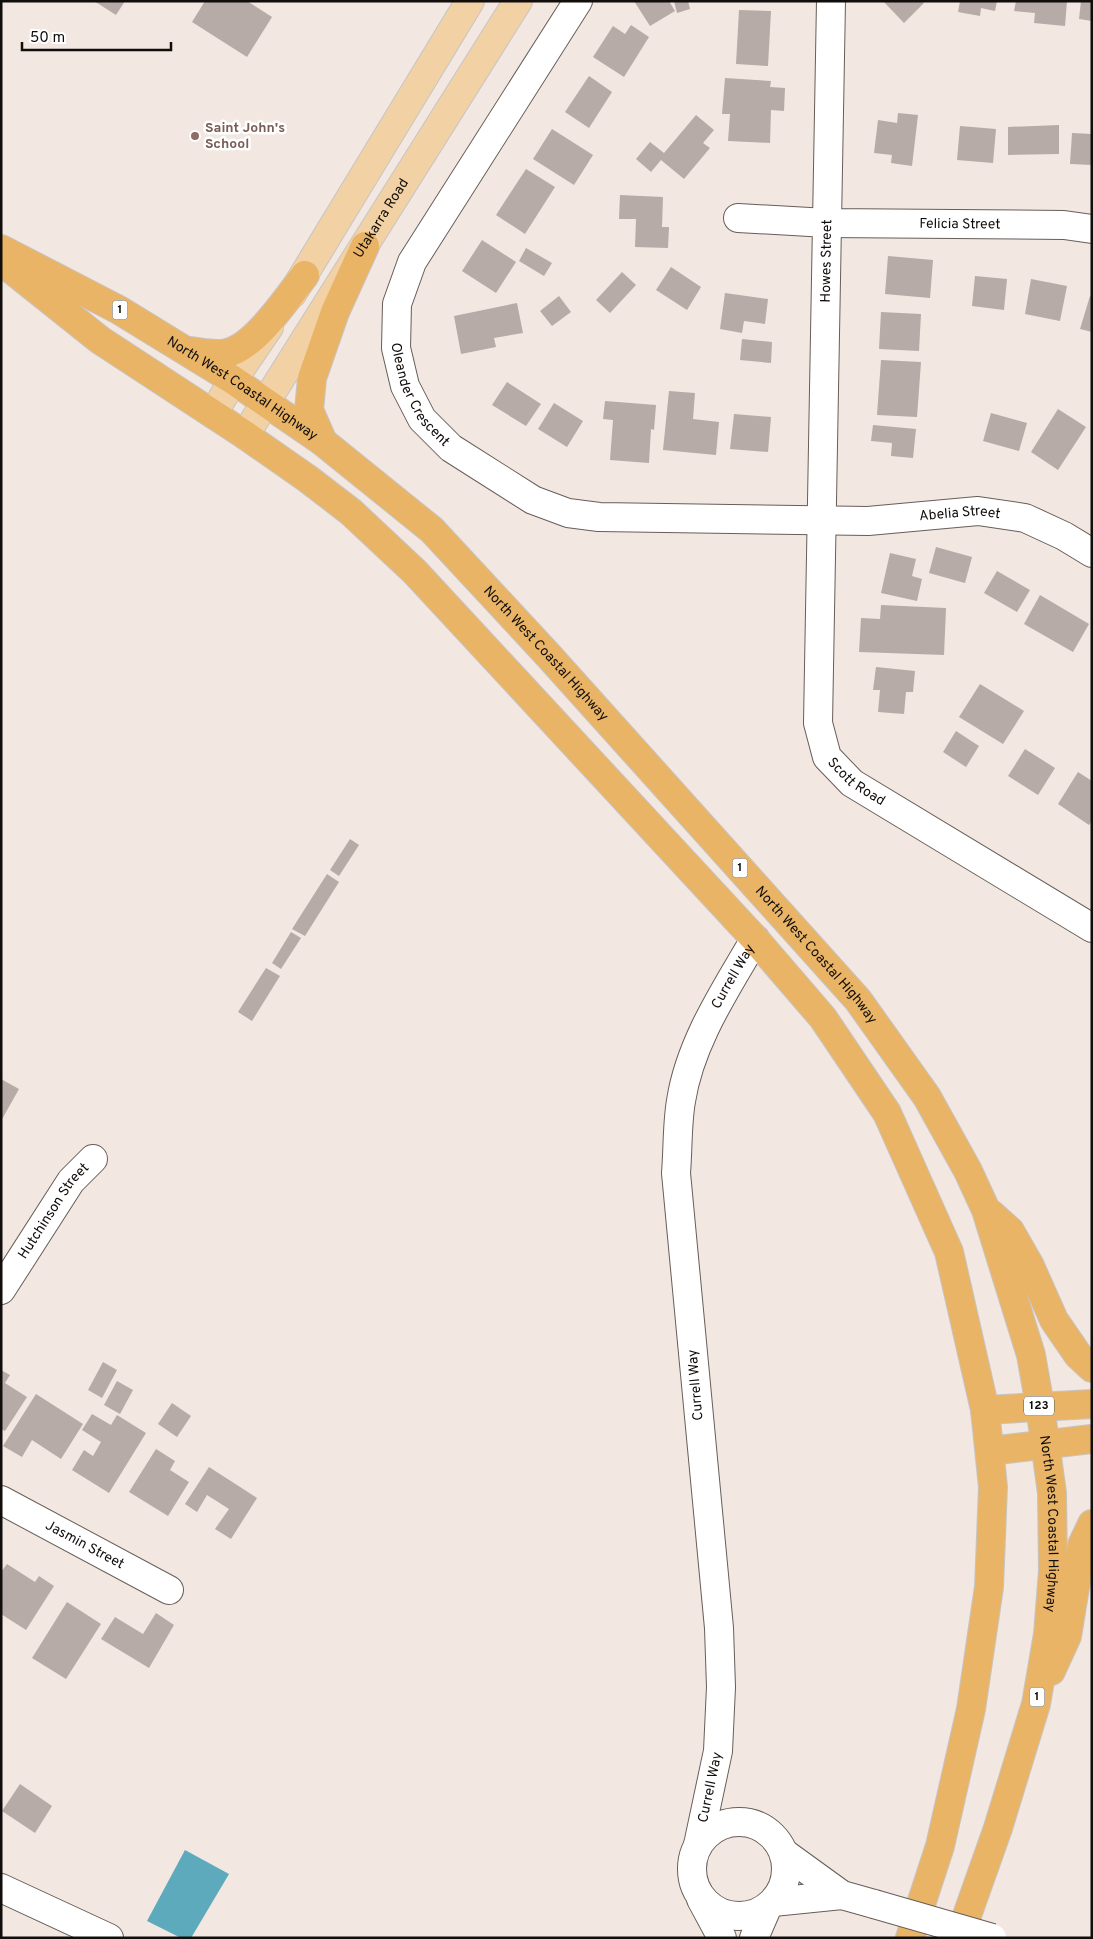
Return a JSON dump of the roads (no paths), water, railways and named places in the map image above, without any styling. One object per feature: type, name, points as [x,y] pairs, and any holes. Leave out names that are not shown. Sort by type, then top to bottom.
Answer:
[{"type":"highway","points":[[323,442],[309,410],[312,378],[334,312],[364,246]]},
{"type":"highway","name":"North West Coastal Highway","points":[[1,249],[119,310],[233,380],[323,442],[432,530],[554,662],[858,1000],[927,1097],[968,1171],[986,1210],[1031,1355],[1052,1493],[1053,1571],[1048,1634],[1036,1704],[998,1828],[959,1938]]},
{"type":"highway","points":[[1,261],[100,340],[245,435],[308,479],[351,512],[415,572],[755,939],[823,1018],[887,1113],[949,1252],[985,1410],[993,1487],[989,1586],[971,1709],[940,1846],[910,1938]]},
{"type":"highway","points":[[187,351],[216,354],[236,350],[256,336],[305,275]]},
{"type":"highway","points":[[986,1210],[1010,1231],[1030,1266],[1054,1320],[1078,1355],[1092,1368]]},
{"type":"highway","name":"123","points":[[985,1410],[1092,1404]]},
{"type":"highway","points":[[990,1451],[1092,1439]]},
{"type":"highway","points":[[1036,1704],[1067,1636],[1082,1545],[1092,1524]]},
{"type":"main road","points":[[213,414],[233,380],[305,275],[470,1]]},
{"type":"main road","name":"Utakarra Road","points":[[245,435],[518,1]]},
{"type":"street","name":"Oleander Crescent","points":[[578,1],[412,262],[397,304],[396,348],[405,386],[422,419],[451,448],[533,500],[568,513],[599,517],[820,521]]},
{"type":"street","name":"Howes Street","points":[[820,521],[828,223],[831,1]]},
{"type":"street","name":"Felicia Street","points":[[738,218],[828,223],[1064,225],[1092,229]]},
{"type":"street","name":"Abelia Street","points":[[820,521],[868,521],[978,511],[1024,518],[1064,536],[1092,553]]},
{"type":"street","name":"Scott Road","points":[[820,521],[817,700],[818,723],[827,756],[852,783],[1092,928]]},
{"type":"street","name":"Currell Way","points":[[698,1845],[718,1751],[722,1687],[719,1628],[676,1173],[681,1100],[696,1049],[722,996],[755,939]]},
{"type":"street","name":"Hutchinson Street","points":[[1,1290],[71,1181],[93,1159]]},
{"type":"street","name":"Jasmin Street","points":[[1,1500],[170,1590]]},
{"type":"street","points":[[722,1938],[694,1884],[692,1871],[693,1858],[698,1845],[706,1835],[730,1822],[744,1822],[757,1825],[768,1831],[778,1841],[784,1853],[787,1866],[786,1879],[779,1895],[770,1905],[754,1938]]},
{"type":"street","points":[[784,1853],[809,1869],[842,1895],[992,1938]]},
{"type":"street","points":[[1,1888],[109,1938]]},
{"type":"street","points":[[700,1897],[709,1906],[721,1913],[734,1917],[751,1915],[770,1905],[842,1895]]},
{"type":"water","points":[[185,1850],[229,1874],[191,1938],[181,1938],[147,1921]]},
{"type":"place","name":"Saint John's School","points":[[195,136]]}]
